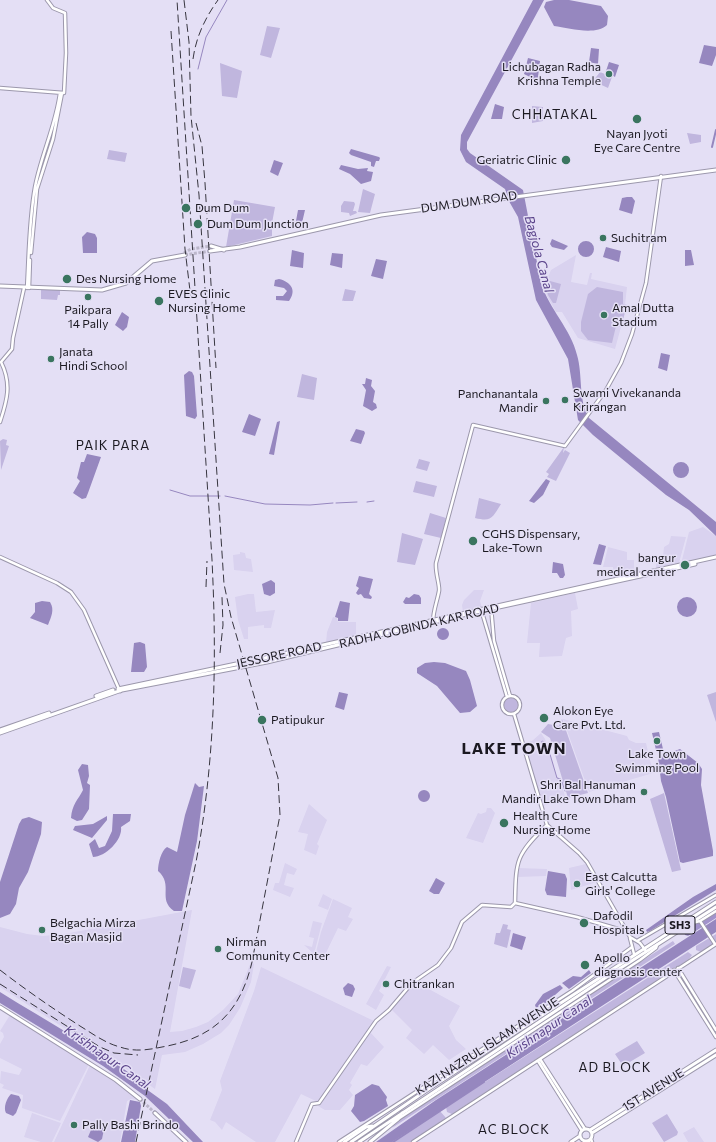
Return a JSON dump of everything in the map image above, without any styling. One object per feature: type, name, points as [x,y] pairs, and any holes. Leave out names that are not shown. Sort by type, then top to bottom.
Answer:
[{"type":"main road","name":"DUM DUM ROAD","points":[[210,251],[224,250],[381,215],[661,176],[716,170]]},
{"type":"main road","name":"DUM DUM ROAD","points":[[211,246],[224,250]]},
{"type":"main road","points":[[0,286],[102,290],[126,283],[134,278],[146,265],[166,258],[185,254]]},
{"type":"main road","name":"RADHA GOBINDA KAR ROAD","points":[[491,608],[716,559]]},
{"type":"main road","name":"JESSORE ROAD","points":[[120,689],[277,657],[491,608]]},
{"type":"main road","points":[[0,731],[120,689],[224,671],[277,657]]},
{"type":"main road","name":"KAZI NAZRUL ISLAM AVENUE","points":[[351,1142],[410,1098],[645,950],[716,902]]},
{"type":"main road","name":"KAZI NAZRUL ISLAM AVENUE","points":[[359,1142],[604,976],[634,954],[657,944],[716,907]]},
{"type":"main road","points":[[0,1007],[116,1080],[140,1099]]},
{"type":"main road","name":"1ST AVENUE","points":[[591,1132],[716,1050]]},
{"type":"main road","points":[[578,1142],[581,1138],[583,1130],[591,1132],[716,1055]]},
{"type":"main road","name":"SH3","points":[[370,1142],[398,1119],[404,1111]]},
{"type":"main road","points":[[155,1113],[186,1142]]},
{"type":"main road","name":"SH3","points":[[344,1142],[366,1127],[374,1125]]},
{"type":"main road","points":[[571,1142],[581,1138],[590,1141],[591,1132]]},
{"type":"street","points":[[0,422],[8,399],[6,374],[1,362],[13,347],[13,338],[27,288],[34,189],[61,93],[64,93],[66,13],[53,8],[47,0]]},
{"type":"street","points":[[0,88],[61,93]]},
{"type":"street","points":[[433,621],[433,611],[439,590],[435,576],[436,563],[473,425],[565,446],[581,427],[612,380],[633,334],[646,283],[661,176]]},
{"type":"street","points":[[0,557],[57,583],[71,592],[84,610],[120,689]]},
{"type":"street","points":[[491,608],[494,641],[510,696]]},
{"type":"street","points":[[481,610],[507,697]]},
{"type":"street","points":[[510,696],[516,698],[520,704],[518,710],[514,714],[506,713],[503,710],[502,703],[507,697],[510,696]]},
{"type":"street","points":[[514,714],[547,825],[587,862],[630,938],[634,954]]},
{"type":"street","points":[[516,903],[516,867],[518,860],[530,842],[547,825]]},
{"type":"street","points":[[636,941],[658,931],[716,895]]},
{"type":"street","points":[[516,903],[626,931]]},
{"type":"street","points":[[296,1142],[312,1104],[319,1103],[376,1021],[389,1010],[412,983],[438,965],[451,948],[456,933],[464,919],[482,905],[511,907],[516,903]]},
{"type":"street","points":[[691,923],[701,922],[716,911]]},
{"type":"street","points":[[414,1142],[715,943],[701,922]]},
{"type":"street","points":[[630,938],[636,941],[645,950]]},
{"type":"street","name":"KAZI NAZRUL ISLAM AVENUE","points":[[398,1119],[640,960],[656,948],[657,944]]},
{"type":"street","name":"KAZI NAZRUL ISLAM AVENUE","points":[[339,1142],[410,1098],[572,991],[632,947]]},
{"type":"street","points":[[678,968],[716,1030]]},
{"type":"street","points":[[674,970],[716,1037]]},
{"type":"street","points":[[539,1060],[569,1104],[583,1130]]},
{"type":"street","points":[[539,1060],[553,1087],[583,1130]]},
{"type":"street","points":[[553,1087],[557,1085]]},
{"type":"shaded area","points":[[267,26],[280,28],[271,58],[260,55]]},
{"type":"shaded area","points":[[220,63],[242,71],[237,98],[222,96]]},
{"type":"shaded area","points":[[600,72],[612,77],[608,88],[593,81]]},
{"type":"shaded area","points":[[532,106],[543,107],[543,121],[532,123]]},
{"type":"shaded area","points":[[687,133],[701,135],[701,142],[690,144]]},
{"type":"shaded area","points":[[109,150],[127,153],[125,162],[107,159]]},
{"type":"shaded area","points":[[363,189],[375,194],[370,213],[358,212]]},
{"type":"shaded area","points":[[234,200],[275,207],[272,223],[272,236],[226,247]]},
{"type":"shaded area","points":[[344,201],[354,202],[355,204],[353,211],[356,211],[357,213],[350,216],[349,213],[341,212],[341,206]]},
{"type":"shaded area","points":[[576,255],[571,282],[587,285],[590,273],[592,273],[591,279],[627,287],[625,305],[627,305],[615,349],[578,338],[562,312],[556,312],[547,296],[542,275],[549,275],[551,270]]},
{"type":"shaded area","points":[[550,281],[561,284],[556,303],[553,303],[548,295],[545,283]]},
{"type":"shaded area","name":"Amal Dutta Stadium","points":[[597,287],[623,292],[623,304],[627,305],[621,327],[616,326],[612,343],[588,340],[581,331],[581,322],[588,294]]},
{"type":"shaded area","points":[[345,289],[356,291],[353,301],[342,301]]},
{"type":"shaded area","points":[[41,290],[60,290],[60,295],[58,295],[57,300],[41,299]]},
{"type":"shaded area","points":[[302,374],[317,378],[314,400],[297,397]]},
{"type":"shaded area","points":[[3,439],[7,440],[6,445],[9,446],[1,470],[0,441]]},
{"type":"shaded area","points":[[564,447],[563,453],[565,450],[570,453],[556,481],[547,477],[549,474],[546,472]]},
{"type":"shaded area","points":[[419,459],[430,462],[427,471],[416,468]]},
{"type":"shaded area","points":[[416,481],[437,486],[434,497],[413,492]]},
{"type":"shaded area","points":[[479,498],[501,504],[491,518],[475,518]]},
{"type":"shaded area","points":[[430,513],[446,518],[441,538],[424,534]]},
{"type":"shaded area","points":[[703,527],[716,536],[716,555],[681,564],[689,532]]},
{"type":"shaded area","points":[[402,533],[423,539],[415,565],[397,562]]},
{"type":"shaded area","points":[[671,536],[686,537],[679,563],[656,569],[656,558],[663,557],[664,547],[669,544]]},
{"type":"shaded area","points":[[608,547],[627,552],[627,560],[634,560],[634,574],[615,579],[613,567],[603,567]]},
{"type":"shaded area","points":[[240,552],[245,553],[246,558],[251,559],[253,572],[234,570],[233,555],[240,554]]},
{"type":"shaded area","points":[[474,590],[484,590],[480,601],[482,608],[463,612],[462,605],[464,600]]},
{"type":"shaded area","points":[[575,593],[578,609],[571,611],[572,636],[566,638],[562,656],[539,657],[540,643],[527,643],[531,603]]},
{"type":"shaded area","points":[[254,594],[256,612],[275,610],[271,628],[264,628],[264,625],[248,627],[248,639],[244,639],[238,620],[235,597]]},
{"type":"shaded area","points":[[333,617],[337,618],[338,622],[356,622],[356,637],[326,643],[327,632]]},
{"type":"shaded area","points":[[716,692],[716,722],[707,695]]},
{"type":"shaded area","points":[[508,698],[514,698],[518,702],[518,708],[514,712],[508,712],[504,708],[504,702]]},
{"type":"shaded area","points":[[562,719],[588,793],[568,798],[550,738],[541,732],[548,724],[559,726]]},
{"type":"shaded area","points":[[563,719],[627,736],[629,740],[636,743],[646,743],[653,773],[589,792]]},
{"type":"shaded area","points":[[541,733],[545,739],[557,778],[560,780],[566,799],[542,806],[524,743],[532,741]]},
{"type":"shaded area","points":[[664,793],[681,870],[672,872],[650,799]]},
{"type":"shaded area","points":[[309,804],[327,820],[317,844],[319,846],[316,855],[304,850],[308,834],[298,832]]},
{"type":"shaded area","points":[[487,808],[491,808],[495,813],[483,843],[466,838],[478,813],[481,814],[486,812]]},
{"type":"shaded area","points":[[285,863],[297,869],[294,875],[287,873],[284,885],[294,888],[290,897],[273,890],[275,883],[279,883]]},
{"type":"shaded area","points":[[586,864],[597,882],[571,890],[569,868]]},
{"type":"shaded area","points":[[517,868],[547,869],[546,876],[517,877]]},
{"type":"shaded area","points":[[323,894],[332,899],[328,910],[318,906]]},
{"type":"shaded area","points":[[333,899],[352,908],[348,917],[353,919],[346,931],[338,928],[322,961],[315,956],[321,932]]},
{"type":"shaded area","points":[[192,910],[170,1032],[182,1031],[196,1027],[208,1022],[223,1010],[238,994],[251,962],[254,964],[251,982],[240,1008],[229,1025],[221,1033],[203,1044],[185,1052],[162,1055],[155,1089],[108,1056],[0,987],[0,927],[27,934],[43,936],[64,934]]},
{"type":"shaded area","points":[[716,911],[716,918],[688,936],[685,935],[684,931]]},
{"type":"shaded area","points":[[313,921],[322,923],[314,954],[304,945],[312,947],[314,938],[309,937]]},
{"type":"shaded area","points":[[503,924],[508,925],[507,929],[511,930],[507,948],[494,944],[496,933],[500,933]]},
{"type":"shaded area","points":[[716,934],[716,942],[701,952],[696,950],[696,946]]},
{"type":"shaded area","points":[[673,941],[675,944],[392,1128],[405,1112]]},
{"type":"shaded area","points":[[688,952],[692,955],[689,959],[452,1114],[447,1112],[446,1107]]},
{"type":"shaded area","points":[[387,966],[391,967],[379,991],[384,995],[376,1010],[366,1004]]},
{"type":"shaded area","points":[[183,967],[196,970],[190,989],[179,986]]},
{"type":"shaded area","points":[[261,967],[374,1021],[318,1102],[301,1094],[275,1142],[256,1142],[226,1122],[222,1130],[215,1122],[210,1120],[222,1090],[220,1081],[254,991]]},
{"type":"shaded area","points":[[416,982],[460,1006],[449,1026],[456,1040],[466,1049],[449,1060],[433,1045],[424,1054],[406,1038],[412,1030],[391,1009]]},
{"type":"shaded area","points":[[10,1015],[89,1064],[60,1121],[22,1108],[23,1095],[2,1088],[4,1085],[0,1083],[1,1071],[19,1075],[22,1069],[0,1058],[0,1044],[4,1037],[3,1033],[0,1031]]},
{"type":"shaded area","points":[[369,1031],[384,1047],[367,1066],[361,1064],[350,1083],[352,1085],[349,1090],[353,1095],[340,1110],[325,1110],[318,1106]]},
{"type":"shaded area","points":[[637,1041],[645,1053],[623,1066],[615,1054]]},
{"type":"shaded area","points":[[90,1065],[142,1098],[141,1101],[131,1099],[127,1101],[120,1142],[54,1142]]},
{"type":"shaded area","points":[[440,1111],[446,1118],[411,1142],[394,1142]]},
{"type":"shaded area","points":[[32,1113],[61,1123],[52,1142],[41,1142],[24,1137]]},
{"type":"shaded area","points":[[667,1114],[678,1132],[677,1135],[664,1142],[652,1123]]},
{"type":"shaded area","points":[[694,1127],[704,1142],[688,1142],[683,1133]]},
{"type":"water","points":[[533,0],[544,0],[467,142],[467,149],[470,153],[523,190],[541,283],[549,302],[570,336],[574,346],[579,363],[583,403],[589,418],[716,522],[716,536],[689,510],[666,495],[593,435],[578,420],[568,359],[536,300],[518,217],[510,203],[505,189],[466,162],[460,150],[461,135]]},
{"type":"water","points":[[554,0],[569,0],[601,6],[608,16],[607,25],[596,30],[589,31],[554,26],[544,7],[546,2]]},
{"type":"water","points":[[704,45],[716,47],[716,55],[712,66],[699,63]]},
{"type":"water","points":[[591,48],[599,49],[598,64],[589,62]]},
{"type":"water","points":[[528,58],[540,61],[538,77],[536,80],[524,74]]},
{"type":"water","points":[[609,62],[619,65],[615,77],[606,71]]},
{"type":"water","points":[[495,104],[504,107],[502,119],[491,119]]},
{"type":"water","points":[[351,149],[379,157],[379,161],[376,161],[374,167],[371,166],[371,162],[351,155],[349,153]]},
{"type":"water","points":[[274,160],[283,163],[278,176],[270,172]]},
{"type":"water","points":[[341,165],[358,169],[368,168],[367,171],[373,172],[371,181],[361,184],[350,174],[339,169]]},
{"type":"water","points":[[632,197],[635,201],[632,214],[619,210],[622,198]]},
{"type":"water","points":[[298,210],[305,210],[302,223],[297,223],[296,221]]},
{"type":"water","points":[[87,232],[95,234],[97,238],[97,253],[83,253],[82,237]]},
{"type":"water","points":[[552,239],[568,246],[564,250],[552,247],[550,244]]},
{"type":"water","points":[[586,241],[592,243],[594,249],[592,255],[586,257],[580,255],[578,249],[580,243]]},
{"type":"water","points":[[606,247],[621,251],[619,262],[603,257]]},
{"type":"water","points":[[292,250],[304,253],[303,268],[290,266]]},
{"type":"water","points":[[685,250],[691,250],[694,265],[685,266]]},
{"type":"water","points":[[332,253],[343,254],[342,268],[330,265]]},
{"type":"water","points":[[376,259],[387,261],[383,279],[371,276]]},
{"type":"water","points":[[279,279],[287,282],[292,287],[293,290],[289,301],[276,300],[276,296],[283,296],[287,291],[284,288],[274,286],[275,280]]},
{"type":"water","points":[[122,312],[129,317],[127,327],[123,331],[115,325]]},
{"type":"water","points":[[661,353],[670,355],[667,371],[658,368]]},
{"type":"water","points":[[189,371],[192,372],[194,376],[197,416],[195,419],[186,416],[184,375]]},
{"type":"water","points":[[366,378],[372,380],[371,386],[375,391],[373,402],[376,404],[377,408],[372,411],[363,406],[366,390],[362,384],[365,384]]},
{"type":"water","points":[[249,414],[261,419],[255,436],[242,432]]},
{"type":"water","points":[[280,421],[274,455],[269,454],[277,422]]},
{"type":"water","points":[[356,429],[364,431],[365,433],[361,444],[350,441]]},
{"type":"water","points":[[87,454],[101,457],[86,498],[82,499],[73,493],[80,481],[77,478],[81,462],[84,462]]},
{"type":"water","points":[[681,462],[687,464],[689,470],[687,476],[681,478],[675,476],[673,470],[675,464]]},
{"type":"water","points":[[546,479],[550,481],[543,495],[534,503],[529,501]]},
{"type":"water","points":[[599,544],[606,546],[601,565],[593,564]]},
{"type":"water","points":[[553,562],[563,564],[565,575],[563,578],[560,578],[557,573],[552,573]]},
{"type":"water","points":[[359,576],[373,579],[369,594],[372,597],[371,599],[364,598],[361,594],[358,595],[356,593],[359,588],[356,586]]},
{"type":"water","points":[[271,580],[275,583],[275,593],[270,596],[264,594],[262,584]]},
{"type":"water","points":[[414,594],[419,595],[421,598],[421,604],[405,604],[403,602],[406,597],[409,598]]},
{"type":"water","points":[[687,597],[694,600],[697,607],[694,614],[687,617],[680,614],[677,607],[680,600]]},
{"type":"water","points":[[42,601],[50,602],[52,608],[52,614],[48,625],[30,618],[35,612],[35,603]]},
{"type":"water","points":[[340,601],[350,603],[348,621],[338,621],[338,618],[335,617]]},
{"type":"water","points":[[441,628],[445,628],[449,634],[445,640],[441,640],[437,636],[437,632]]},
{"type":"water","points":[[140,642],[145,644],[147,667],[144,672],[131,672],[134,643]]},
{"type":"water","points":[[425,663],[445,663],[466,671],[477,706],[470,712],[460,713],[437,686],[417,673],[417,668]]},
{"type":"water","points":[[339,692],[348,694],[344,710],[335,707]]},
{"type":"water","name":"Lake Town Swimming Pool","points":[[659,732],[663,749],[656,750],[652,733]]},
{"type":"water","points":[[680,749],[698,763],[702,769],[701,785],[713,851],[713,856],[683,863],[680,862],[666,797],[661,781],[658,757]]},
{"type":"water","points":[[82,764],[88,765],[89,776],[87,783],[90,785],[89,809],[82,820],[77,821],[71,818],[74,806],[83,790],[78,770]]},
{"type":"water","points":[[195,783],[199,787],[204,786],[197,841],[182,911],[174,911],[167,902],[165,881],[163,876],[158,871],[159,864],[160,858],[167,847],[177,852],[185,815]]},
{"type":"water","points":[[422,790],[426,790],[430,796],[426,802],[422,802],[418,798],[418,794]]},
{"type":"water","points":[[113,814],[131,814],[130,821],[121,827],[119,837],[108,851],[93,857],[89,844],[95,839],[99,848],[105,846],[112,831]]},
{"type":"water","points":[[107,816],[107,820],[92,838],[73,830],[75,826],[93,824]]},
{"type":"water","points":[[29,817],[42,822],[41,834],[28,872],[19,888],[16,904],[10,914],[0,918],[0,882],[19,824],[22,819]]},
{"type":"water","points":[[548,871],[565,874],[567,879],[566,897],[547,895],[545,890]]},
{"type":"water","points":[[436,878],[445,883],[439,894],[434,894],[429,891]]},
{"type":"water","points":[[716,884],[716,890],[647,932],[646,930],[693,897]]},
{"type":"water","points":[[716,919],[716,932],[392,1142],[376,1142],[436,1100]]},
{"type":"water","points":[[513,933],[526,937],[522,950],[510,946]]},
{"type":"water","points":[[589,970],[591,973],[569,989],[562,983],[573,976],[581,977]]},
{"type":"water","points":[[348,983],[353,985],[355,989],[352,997],[345,995],[343,988]]},
{"type":"water","points":[[560,985],[563,988],[547,1002],[536,1008],[535,1005],[543,994]]},
{"type":"water","points":[[0,992],[91,1047],[143,1083],[142,1086],[167,1104],[203,1142],[193,1142],[145,1096],[103,1066],[0,1003]]},
{"type":"water","points":[[372,1084],[379,1086],[387,1097],[386,1100],[388,1106],[360,1122],[351,1111],[354,1106],[355,1095]]},
{"type":"water","points":[[11,1094],[19,1096],[21,1100],[16,1113],[13,1116],[5,1111],[5,1105]]},
{"type":"water","points":[[130,1100],[140,1102],[141,1106],[135,1142],[121,1142]]},
{"type":"water","points":[[94,1123],[101,1123],[101,1127],[104,1129],[102,1139],[98,1142],[88,1137]]},
{"type":"waterway","points":[[198,69],[206,37],[227,0]]},
{"type":"waterway","points":[[712,147],[716,130]]},
{"type":"waterway","points":[[170,490],[190,496],[220,496]]},
{"type":"waterway","points":[[225,496],[265,504],[310,505],[333,503]]},
{"type":"waterway","points":[[367,502],[374,501]]},
{"type":"waterway","points":[[336,503],[357,502]]},
{"type":"waterway","points":[[528,743],[531,747],[541,745],[542,741],[547,744],[557,778],[561,779],[565,791]]},
{"type":"waterway","name":"Krishnapur Canal","points":[[393,1142],[484,1082]]},
{"type":"tunnel","points":[[184,253],[191,249],[211,246]]},
{"type":"tunnel","points":[[185,255],[210,251]]},
{"type":"tunnel","points":[[140,1099],[155,1113]]},
{"type":"railway","points":[[136,1142],[196,862],[207,787],[213,711],[214,598],[177,0]]},
{"type":"railway","points":[[0,970],[49,1006],[94,1035],[125,1049],[152,1049],[180,1043],[210,1030],[232,1009],[247,980],[252,962],[280,815],[278,778],[231,617],[224,584],[199,195],[191,116],[189,42],[184,0]]},
{"type":"railway","points":[[193,59],[196,43],[202,28],[218,0]]},
{"type":"railway","points":[[171,31],[185,249],[191,299]]},
{"type":"railway","points":[[196,123],[202,146],[216,368]]},
{"type":"railway","points":[[206,587],[207,561]]},
{"type":"railway","points":[[220,653],[223,625],[222,597]]},
{"type":"railway","points":[[0,984],[100,1047],[114,1053],[138,1055]]},
{"type":"place","name":"Lichubagan Radha Krishna Temple","points":[[609,74]]},
{"type":"place","name":"Nayan Jyoti Eye Care Centre","points":[[637,119]]},
{"type":"place","name":"Geriatric Clinic","points":[[566,160]]},
{"type":"place","name":"Dum Dum","points":[[186,208]]},
{"type":"place","name":"Dum Dum Junction","points":[[198,224]]},
{"type":"place","name":"Suchitram","points":[[603,238]]},
{"type":"place","name":"Des Nursing Home","points":[[67,279]]},
{"type":"place","name":"Paikpara 14 Pally","points":[[88,297]]},
{"type":"place","name":"EVES Clinic Nursing Home","points":[[159,301]]},
{"type":"place","name":"Amal Dutta Stadium","points":[[604,315]]},
{"type":"place","name":"Janata Hindi School","points":[[51,359]]},
{"type":"place","name":"Swami Vivekananda Krirangan","points":[[565,400]]},
{"type":"place","name":"Panchanantala Mandir","points":[[546,401]]},
{"type":"place","name":"CGHS Dispensary, Lake-Town","points":[[473,541]]},
{"type":"place","name":"bangur medical center","points":[[685,565]]},
{"type":"place","name":"Alokon Eye Care Pvt. Ltd.","points":[[544,718]]},
{"type":"place","name":"Patipukur","points":[[262,720]]},
{"type":"place","name":"Lake Town Swimming Pool","points":[[657,741]]},
{"type":"place","name":"Shri Bal Hanuman Mandir Lake Town Dham","points":[[644,792]]},
{"type":"place","name":"Health Cure Nursing Home","points":[[504,823]]},
{"type":"place","name":"East Calcutta Girls' College","points":[[577,884]]},
{"type":"place","name":"Dafodil Hospitals","points":[[584,923]]},
{"type":"place","name":"Belgachia Mirza Bagan Masjid","points":[[42,930]]},
{"type":"place","name":"Nirman Community Center","points":[[218,949]]},
{"type":"place","name":"Apollo diagnosis center","points":[[585,965]]},
{"type":"place","name":"Chitrankan","points":[[386,984]]},
{"type":"place","name":"Pally Bashi Brindo","points":[[74,1125]]},
{"type":"district","name":"CHHATAKAL","points":[[555,115]]},
{"type":"district","name":"PAIK PARA","points":[[113,446]]},
{"type":"district","name":"LAKE TOWN","points":[[514,749]]},
{"type":"district","name":"AD BLOCK","points":[[615,1068]]},
{"type":"district","name":"AC BLOCK","points":[[514,1130]]},
{"type":"water label","name":"Bagjola Canal","points":[[539,254]]}]
